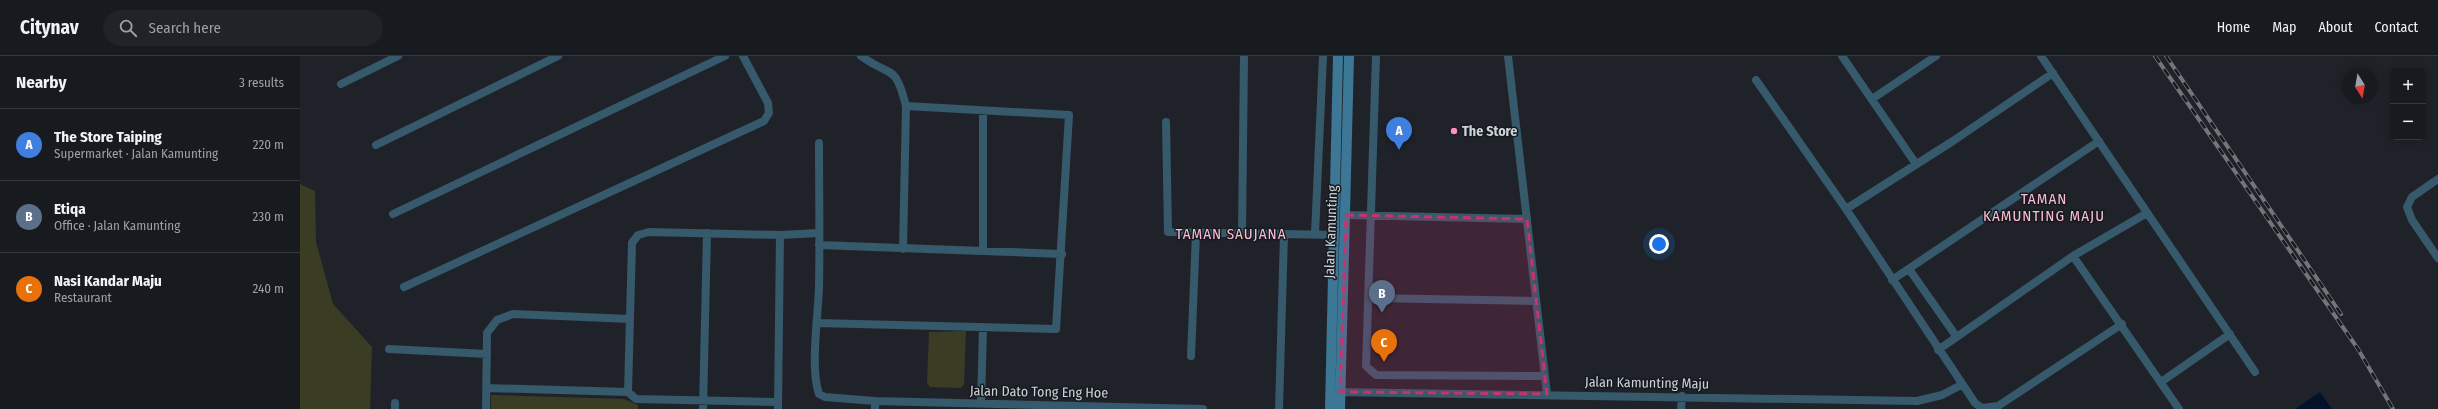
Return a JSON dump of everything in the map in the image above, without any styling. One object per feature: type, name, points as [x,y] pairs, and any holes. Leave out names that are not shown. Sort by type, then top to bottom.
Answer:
[{"type":"main road","name":"Jalan Kamunting","points":[[1330,409],[1338,56]]},
{"type":"main road","name":"Jalan Kamunting","points":[[1340,409],[1349,56]]},
{"type":"street","points":[[342,84],[398,56]]},
{"type":"street","points":[[376,145],[558,56]]},
{"type":"street","points":[[393,214],[725,56]]},
{"type":"street","points":[[404,287],[764,121],[769,113],[768,103],[744,56]]},
{"type":"street","points":[[861,56],[870,62],[887,69],[895,75],[901,85],[906,106],[903,249]]},
{"type":"street","points":[[1242,234],[1244,56]]},
{"type":"street","points":[[1315,234],[1323,56]]},
{"type":"street","points":[[1376,56],[1366,366],[1376,374],[1544,376]]},
{"type":"street","points":[[1508,56],[1535,301],[1547,394]]},
{"type":"street","points":[[1842,56],[1916,164]]},
{"type":"street","points":[[1872,99],[1936,56]]},
{"type":"street","points":[[2041,56],[2255,372]]},
{"type":"street","points":[[1846,209],[2053,73]]},
{"type":"street","points":[[1756,80],[1846,209],[1961,385],[1975,403],[1982,408],[1998,406],[2122,324]]},
{"type":"street","points":[[819,143],[817,323],[1056,329],[1062,254],[1069,115],[906,106]]},
{"type":"street","points":[[983,111],[983,251]]},
{"type":"street","points":[[1166,122],[1168,232],[1334,235]]},
{"type":"street","points":[[1892,280],[2099,141]]},
{"type":"street","points":[[2438,179],[2412,197],[2407,207],[2412,220],[2438,258]]},
{"type":"street","points":[[1938,350],[1956,336],[2073,256],[2147,212]]},
{"type":"street","points":[[1346,216],[1527,219]]},
{"type":"street","points":[[628,392],[632,243],[638,235],[649,232],[780,236],[818,233]]},
{"type":"street","points":[[703,405],[707,233]]},
{"type":"street","points":[[1191,356],[1196,233]]},
{"type":"street","points":[[1279,409],[1284,235]]},
{"type":"street","points":[[487,388],[628,392],[636,399],[703,405],[778,406],[780,236]]},
{"type":"street","points":[[819,245],[1062,254]]},
{"type":"street","points":[[2073,256],[2122,324],[2179,409]]},
{"type":"street","points":[[1909,269],[1956,336]]},
{"type":"street","points":[[1369,298],[1535,301]]},
{"type":"street","points":[[486,409],[487,333],[496,320],[504,316],[514,314],[630,319]]},
{"type":"street","name":"Jalan Dato Tong Eng Hoe","points":[[817,323],[816,387],[819,394],[825,397],[875,405],[981,403],[1027,407],[1203,409]]},
{"type":"street","points":[[981,403],[983,328]]},
{"type":"street","points":[[2161,382],[2230,334]]},
{"type":"street","points":[[389,349],[487,354]]},
{"type":"street","name":"Jalan Kamunting Maju","points":[[1330,392],[1682,396],[1917,401],[1936,397],[1961,385]]},
{"type":"street","points":[[1681,409],[1682,396]]},
{"type":"highlighted area","points":[[1346,215],[1527,219],[1547,394],[1340,392]]},
{"type":"green space","points":[[300,184],[315,191],[316,242],[333,304],[372,347],[370,409],[300,409]]},
{"type":"green space","points":[[966,331],[964,384],[961,388],[930,387],[927,383],[929,332]]},
{"type":"green space","points":[[491,395],[624,399],[638,405],[638,409],[491,409]]},
{"type":"water","points":[[2320,392],[2332,409],[2295,409]]},
{"type":"railway","points":[[2155,56],[2358,349],[2393,409]]},
{"type":"railway","points":[[2166,56],[2341,314]]},
{"type":"place","name":"The Store","points":[[1454,131]]},
{"type":"place","name":"The Store Taiping","points":[[1399,150]]},
{"type":"place","name":"Etiqa","points":[[1382,313]]},
{"type":"place","name":"Nasi Kandar Maju","points":[[1384,362]]},
{"type":"district","name":"TAMAN KAMUNTING MAJU","points":[[2044,208]]},
{"type":"district","name":"TAMAN SAUJANA","points":[[1231,234]]}]
